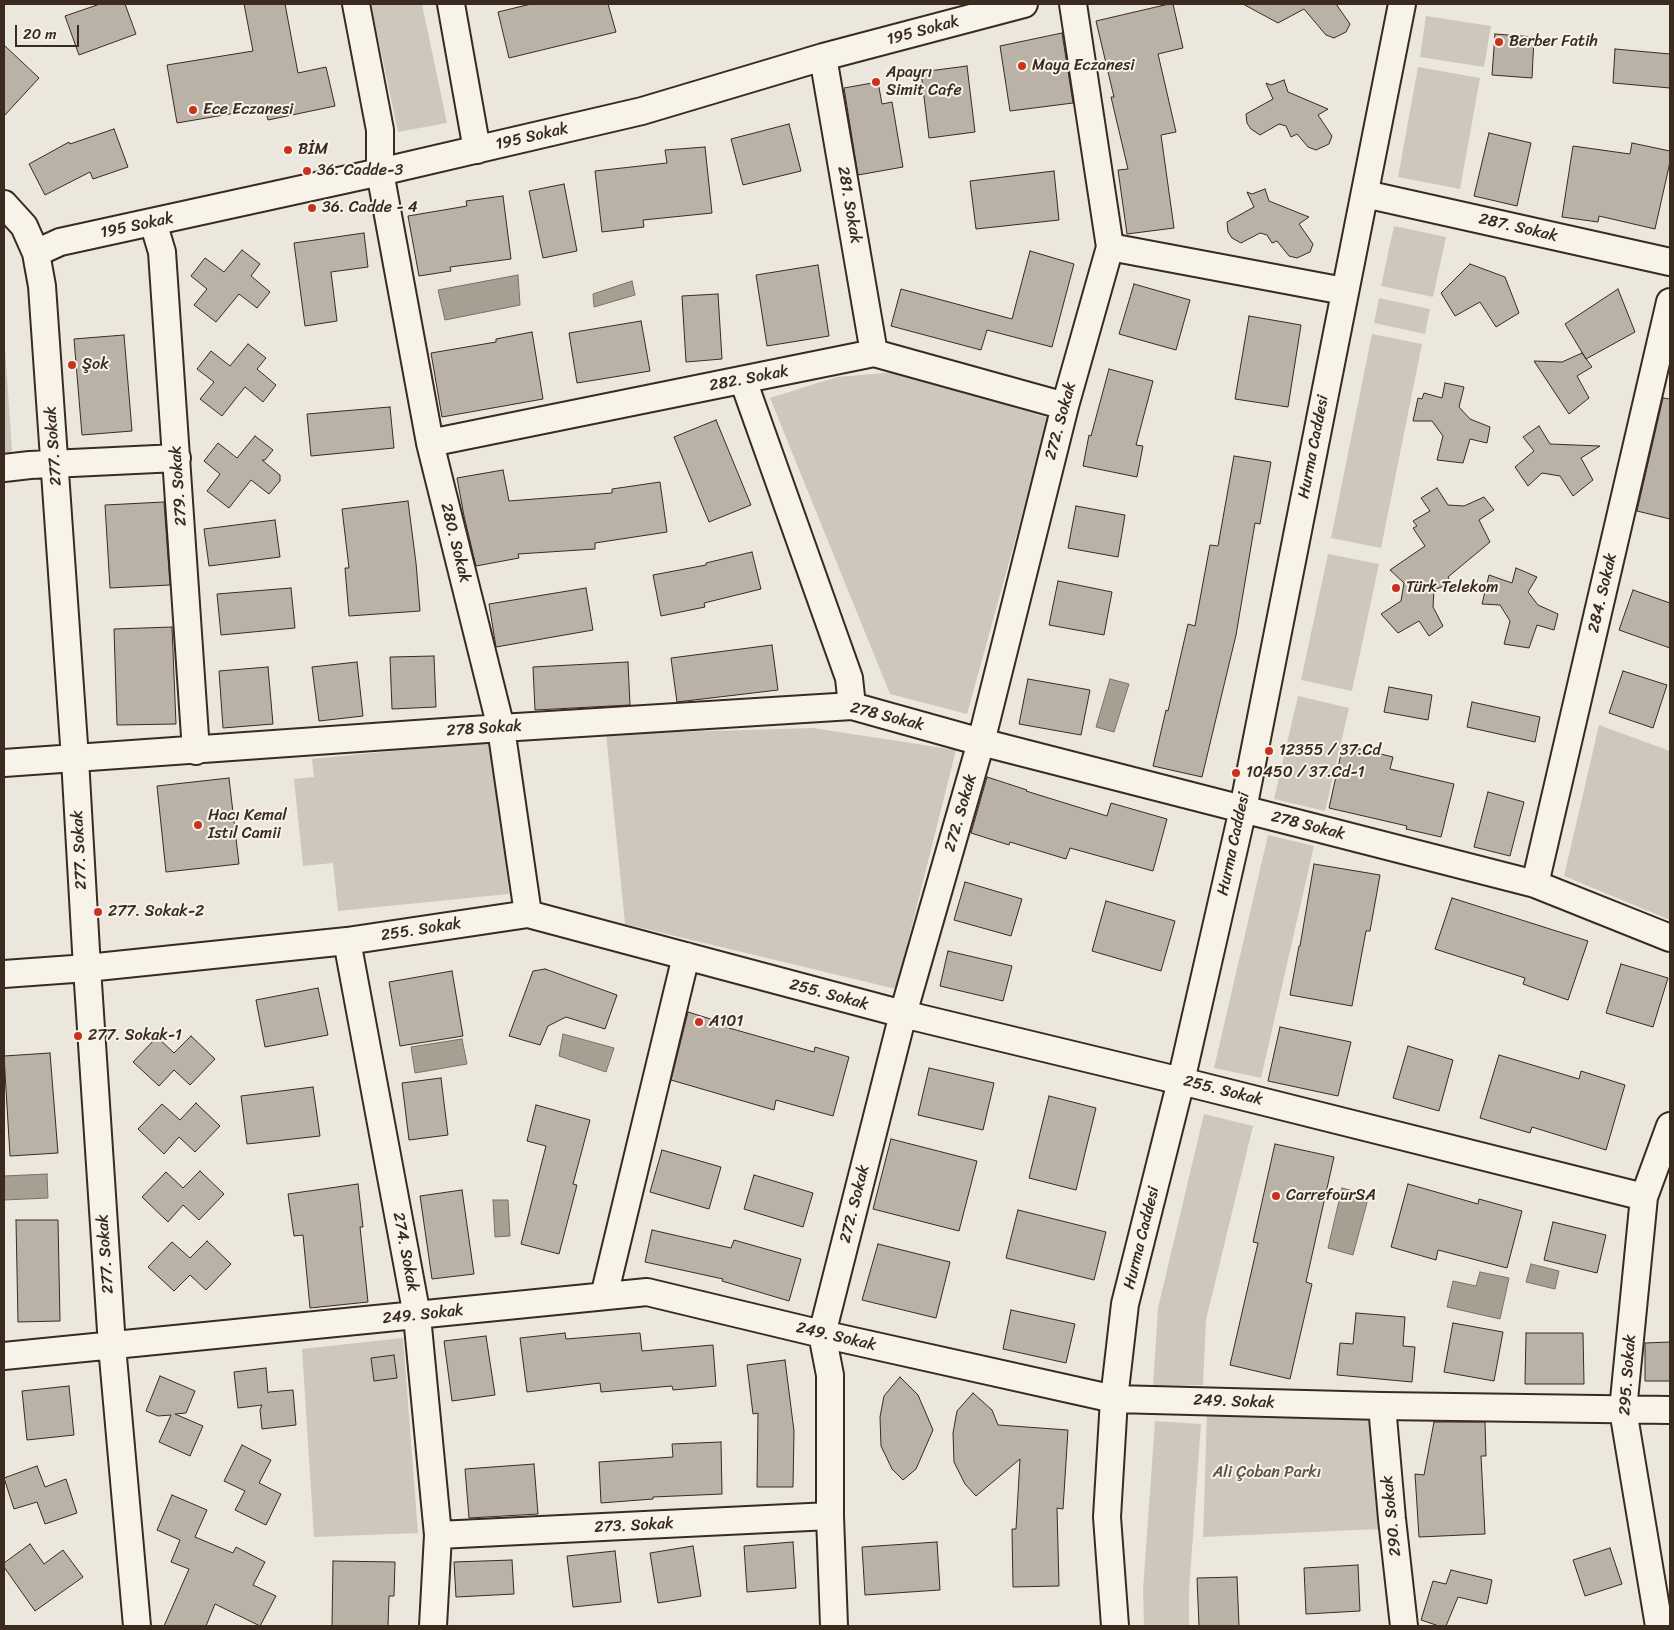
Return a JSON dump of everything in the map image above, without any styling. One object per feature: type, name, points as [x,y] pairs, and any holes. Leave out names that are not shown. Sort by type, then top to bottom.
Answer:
[{"type":"street","name":"280. Sokak","points":[[356,4],[380,130],[380,172],[430,443],[501,728],[528,914]]},
{"type":"street","points":[[451,4],[477,150]]},
{"type":"street","name":"195 Sokak","points":[[36,253],[60,242],[380,172],[642,111],[824,57],[965,11],[1024,4]]},
{"type":"street","name":"272. Sokak","points":[[834,1626],[830,1516],[830,1375],[822,1334],[903,1014],[981,742],[1065,406],[1110,247],[1074,4]]},
{"type":"street","name":"Hurma Caddesi","points":[[1115,1626],[1107,1517],[1114,1399],[1125,1304],[1181,1081],[1243,809],[1402,4]]},
{"type":"street","name":"281. Sokak","points":[[824,57],[874,353]]},
{"type":"street","name":"287. Sokak","points":[[1365,194],[1670,262]]},
{"type":"street","name":"277. Sokak","points":[[4,204],[24,226],[36,253],[42,286],[75,759],[112,1346],[137,1626]]},
{"type":"street","name":"279. Sokak","points":[[153,222],[162,252],[196,751]]},
{"type":"street","points":[[1110,247],[1344,291]]},
{"type":"street","name":"284. Sokak","points":[[1535,884],[1660,398],[1670,302]]},
{"type":"street","name":"282. Sokak","points":[[430,443],[874,353],[1065,406]]},
{"type":"street","points":[[743,380],[849,678],[852,706]]},
{"type":"street","points":[[4,468],[177,458]]},
{"type":"street","name":"278 Sokak","points":[[4,764],[501,728],[852,706],[981,742],[1535,884],[1670,938]]},
{"type":"street","name":"255. Sokak","points":[[4,974],[87,968],[346,941],[528,914],[903,1014],[1181,1081],[1644,1197]]},
{"type":"street","name":"274. Sokak","points":[[346,941],[417,1316],[438,1535],[433,1626]]},
{"type":"street","points":[[604,1296],[686,956]]},
{"type":"street","name":"295. Sokak","points":[[1659,1626],[1623,1410],[1644,1197],[1670,1126]]},
{"type":"street","name":"249. Sokak","points":[[4,1356],[647,1292],[822,1334],[1114,1399],[1382,1406],[1670,1410]]},
{"type":"street","name":"290. Sokak","points":[[1382,1406],[1404,1626]]},
{"type":"street","name":"273. Sokak","points":[[438,1535],[830,1516]]},
{"type":"green space","points":[[371,4],[422,4],[447,123],[398,132]]},
{"type":"green space","points":[[1426,16],[1491,26],[1484,67],[1420,57]]},
{"type":"green space","points":[[1418,67],[1480,78],[1460,189],[1398,177]]},
{"type":"green space","points":[[1394,226],[1446,237],[1433,297],[1381,286]]},
{"type":"green space","points":[[1379,298],[1430,309],[1425,334],[1374,323]]},
{"type":"green space","points":[[4,334],[12,450],[9,456],[4,456]]},
{"type":"green space","points":[[1372,334],[1422,344],[1381,548],[1331,538]]},
{"type":"green space","points":[[896,372],[1049,418],[967,714],[890,694],[770,398],[837,377]]},
{"type":"green space","points":[[1328,554],[1379,564],[1352,691],[1301,680]]},
{"type":"green space","points":[[1298,696],[1349,708],[1325,811],[1274,799]]},
{"type":"green space","points":[[1599,725],[1670,751],[1670,920],[1564,876]]},
{"type":"green space","points":[[813,728],[956,750],[896,989],[625,924],[606,734]]},
{"type":"green space","points":[[493,741],[509,894],[338,911],[333,863],[303,866],[294,779],[314,777],[312,759]]},
{"type":"green space","points":[[1268,835],[1314,846],[1261,1078],[1214,1068]]},
{"type":"green space","points":[[1204,1114],[1253,1126],[1206,1320],[1203,1385],[1153,1386],[1158,1308]]},
{"type":"green space","points":[[403,1338],[418,1533],[314,1537],[302,1349]]},
{"type":"green space","name":"Ali Çoban Parkı","points":[[1207,1410],[1369,1417],[1379,1529],[1203,1537]]},
{"type":"green space","points":[[1155,1421],[1201,1424],[1189,1591],[1189,1626],[1144,1626],[1143,1590]]},
{"type":"shaded area","points":[[518,275],[520,305],[445,320],[438,290]]},
{"type":"shaded area","points":[[632,281],[635,295],[594,307],[593,294]]},
{"type":"shaded area","points":[[1110,679],[1129,684],[1114,732],[1096,727]]},
{"type":"shaded area","points":[[563,1034],[614,1048],[606,1072],[559,1056]]},
{"type":"shaded area","points":[[462,1039],[467,1064],[415,1073],[411,1047]]},
{"type":"shaded area","points":[[47,1174],[48,1198],[4,1200],[4,1176]]},
{"type":"shaded area","points":[[1342,1188],[1369,1195],[1353,1255],[1328,1248]]},
{"type":"shaded area","points":[[493,1200],[508,1200],[510,1236],[495,1237]]},
{"type":"shaded area","points":[[1531,1264],[1559,1271],[1555,1289],[1526,1282]]},
{"type":"shaded area","points":[[1480,1272],[1509,1278],[1500,1319],[1447,1307],[1453,1281],[1476,1286]]},
{"type":"building","points":[[100,4],[125,4],[136,34],[79,55],[65,16]]},
{"type":"building","points":[[244,4],[285,4],[298,73],[326,67],[335,106],[268,120],[265,108],[177,123],[167,65],[253,51]]},
{"type":"building","points":[[531,4],[608,4],[616,32],[509,58],[498,12]]},
{"type":"building","points":[[1173,4],[1183,48],[1158,54],[1176,132],[1161,135],[1174,228],[1127,234],[1118,170],[1128,169],[1111,97],[1114,97],[1096,21]]},
{"type":"building","points":[[1243,4],[1336,4],[1350,24],[1346,32],[1334,38],[1326,35],[1304,9],[1278,23]]},
{"type":"building","points":[[1062,33],[1073,103],[1010,111],[1000,46]]},
{"type":"building","points":[[1495,34],[1534,37],[1532,78],[1492,75]]},
{"type":"building","points":[[4,45],[39,78],[4,116]]},
{"type":"building","points":[[1615,49],[1670,54],[1670,88],[1613,83]]},
{"type":"building","points":[[967,66],[975,132],[929,138],[921,72]]},
{"type":"building","points":[[1284,80],[1288,92],[1328,109],[1318,115],[1332,136],[1329,144],[1316,150],[1308,147],[1297,134],[1291,137],[1286,126],[1279,124],[1260,135],[1251,129],[1247,123],[1246,114],[1273,99],[1266,83],[1271,85]]},
{"type":"building","points":[[878,82],[882,104],[892,102],[903,167],[858,175],[844,88]]},
{"type":"building","points":[[789,124],[801,171],[743,185],[731,139]]},
{"type":"building","points":[[114,129],[128,167],[93,179],[90,172],[45,195],[29,164],[69,142],[70,144]]},
{"type":"building","points":[[1489,133],[1531,143],[1517,206],[1474,196]]},
{"type":"building","points":[[1632,143],[1670,151],[1670,162],[1655,229],[1599,216],[1598,222],[1562,217],[1573,146],[1630,154]]},
{"type":"building","points":[[705,147],[712,213],[643,220],[644,227],[602,232],[595,171],[667,163],[665,150]]},
{"type":"building","points":[[1054,171],[1059,220],[976,229],[970,181]]},
{"type":"building","points":[[564,184],[577,251],[543,258],[529,191]]},
{"type":"building","points":[[1265,189],[1269,201],[1309,217],[1299,224],[1313,244],[1310,252],[1297,258],[1289,256],[1277,241],[1272,243],[1267,235],[1260,233],[1241,243],[1232,238],[1228,232],[1227,222],[1254,207],[1247,192],[1252,194]]},
{"type":"building","points":[[503,196],[511,259],[450,267],[451,271],[419,276],[408,216],[467,206],[466,201]]},
{"type":"building","points":[[364,233],[368,267],[331,272],[337,321],[305,326],[294,243]]},
{"type":"building","points":[[242,250],[260,264],[251,276],[270,292],[257,308],[239,294],[216,322],[194,305],[207,289],[191,276],[205,258],[224,272]]},
{"type":"building","points":[[1030,251],[1074,264],[1052,347],[987,330],[981,350],[891,326],[901,289],[1012,319]]},
{"type":"building","points":[[1470,264],[1505,277],[1519,313],[1496,327],[1480,302],[1455,316],[1441,293]]},
{"type":"building","points":[[818,265],[829,336],[767,346],[756,275]]},
{"type":"building","points":[[1134,284],[1190,300],[1176,350],[1119,334]]},
{"type":"building","points":[[1618,289],[1635,332],[1586,359],[1565,324]]},
{"type":"building","points":[[718,294],[722,359],[686,362],[682,296]]},
{"type":"building","points":[[1249,316],[1301,325],[1288,407],[1235,399]]},
{"type":"building","points":[[641,321],[650,371],[577,383],[569,333]]},
{"type":"building","points":[[532,332],[543,399],[442,417],[431,353],[496,342],[496,339]]},
{"type":"building","points":[[124,335],[132,431],[82,435],[74,339]]},
{"type":"building","points":[[248,344],[266,358],[257,369],[276,385],[263,402],[245,387],[222,416],[200,399],[214,382],[197,369],[211,351],[230,366]]},
{"type":"building","points":[[1582,353],[1592,367],[1577,376],[1589,398],[1569,414],[1534,361],[1562,362]]},
{"type":"building","points":[[1109,369],[1153,381],[1136,445],[1143,446],[1137,477],[1083,466],[1089,435],[1091,436]]},
{"type":"building","points":[[1445,383],[1464,387],[1459,407],[1470,419],[1490,427],[1487,443],[1470,439],[1463,463],[1437,460],[1443,436],[1432,421],[1413,421],[1418,398],[1422,399],[1424,393],[1442,398]]},
{"type":"building","points":[[1663,398],[1670,399],[1670,519],[1637,511]]},
{"type":"building","points":[[390,407],[394,448],[311,456],[307,414]]},
{"type":"building","points":[[716,420],[751,505],[709,522],[674,437]]},
{"type":"building","points":[[1539,426],[1550,444],[1600,446],[1581,458],[1593,480],[1573,496],[1560,476],[1542,473],[1528,486],[1515,467],[1534,451],[1523,437]]},
{"type":"building","points":[[255,436],[273,450],[265,460],[262,460],[280,475],[280,481],[269,494],[251,480],[229,508],[207,491],[220,474],[204,461],[218,443],[237,458]]},
{"type":"building","points":[[1234,456],[1271,462],[1260,524],[1255,523],[1236,635],[1202,777],[1153,766],[1188,624],[1195,626],[1210,545],[1218,546]]},
{"type":"building","points":[[503,470],[509,501],[612,493],[612,489],[660,482],[667,532],[595,543],[595,549],[518,554],[519,558],[476,566],[457,478]]},
{"type":"building","points":[[1437,488],[1448,505],[1464,506],[1484,497],[1494,510],[1479,520],[1490,542],[1448,577],[1451,583],[1434,590],[1433,607],[1443,626],[1429,636],[1419,621],[1398,633],[1381,614],[1401,601],[1404,583],[1390,570],[1425,546],[1413,528],[1417,526],[1413,521],[1430,511],[1421,498]]},
{"type":"building","points":[[408,501],[420,611],[349,616],[345,568],[349,568],[342,509]]},
{"type":"building","points":[[164,502],[170,585],[110,588],[105,505]]},
{"type":"building","points":[[1076,506],[1125,515],[1118,557],[1068,548]]},
{"type":"building","points":[[275,520],[280,557],[209,566],[204,529]]},
{"type":"building","points":[[752,552],[761,589],[704,603],[705,607],[661,616],[653,575],[706,565],[706,563]]},
{"type":"building","points":[[1516,568],[1537,577],[1528,592],[1538,605],[1558,614],[1554,630],[1537,625],[1529,648],[1504,644],[1510,621],[1500,605],[1482,604],[1489,575],[1512,583]]},
{"type":"building","points":[[1058,581],[1112,592],[1104,635],[1049,625]]},
{"type":"building","points":[[291,588],[295,628],[221,635],[217,594]]},
{"type":"building","points":[[586,588],[593,630],[496,647],[489,604]]},
{"type":"building","points":[[1633,590],[1670,603],[1670,648],[1619,630]]},
{"type":"building","points":[[172,627],[176,724],[117,725],[114,629]]},
{"type":"building","points":[[772,645],[778,690],[677,702],[671,658]]},
{"type":"building","points":[[434,656],[436,707],[392,709],[390,657]]},
{"type":"building","points":[[357,662],[363,716],[319,721],[312,667]]},
{"type":"building","points":[[628,662],[630,705],[535,710],[533,667]]},
{"type":"building","points":[[268,667],[273,724],[223,728],[219,671]]},
{"type":"building","points":[[1623,671],[1667,685],[1653,728],[1609,713]]},
{"type":"building","points":[[1028,679],[1090,690],[1081,735],[1019,724]]},
{"type":"building","points":[[1389,687],[1432,695],[1428,720],[1384,712]]},
{"type":"building","points":[[1472,702],[1540,717],[1535,742],[1467,727]]},
{"type":"building","points":[[1343,745],[1393,757],[1390,769],[1454,784],[1441,837],[1406,829],[1407,826],[1329,808]]},
{"type":"building","points":[[987,777],[1107,816],[1111,803],[1167,819],[1153,871],[1070,848],[1066,859],[1010,842],[1009,845],[971,833]]},
{"type":"building","name":"Hacı Kemal Istıl Camii","points":[[229,778],[239,864],[166,872],[157,786]]},
{"type":"building","points":[[1488,792],[1524,802],[1510,856],[1474,847]]},
{"type":"building","points":[[1314,864],[1380,875],[1370,931],[1366,931],[1352,1006],[1290,995]]},
{"type":"building","points":[[965,882],[1022,899],[1011,936],[954,920]]},
{"type":"building","points":[[1452,898],[1588,941],[1568,1000],[1523,984],[1525,978],[1435,949]]},
{"type":"building","points":[[1106,901],[1175,921],[1161,971],[1092,951]]},
{"type":"building","points":[[948,951],[1012,966],[1003,1001],[940,986]]},
{"type":"building","points":[[1621,964],[1668,978],[1653,1027],[1606,1013]]},
{"type":"building","points":[[545,969],[617,995],[605,1029],[566,1017],[548,1026],[540,1045],[509,1036],[533,971]]},
{"type":"building","points":[[452,971],[463,1036],[400,1046],[389,982]]},
{"type":"building","points":[[318,988],[328,1035],[265,1047],[256,1000]]},
{"type":"building","points":[[688,1012],[730,1025],[729,1028],[814,1052],[815,1047],[849,1057],[833,1116],[776,1100],[774,1110],[671,1080]]},
{"type":"building","points":[[1280,1027],[1351,1042],[1338,1096],[1268,1081]]},
{"type":"building","points":[[191,1036],[215,1059],[190,1085],[174,1070],[159,1086],[133,1062],[157,1037],[174,1053]]},
{"type":"building","points":[[1408,1046],[1453,1060],[1439,1111],[1393,1098]]},
{"type":"building","points":[[50,1053],[58,1153],[10,1156],[4,1056]]},
{"type":"building","points":[[1499,1055],[1579,1079],[1581,1071],[1625,1085],[1606,1150],[1532,1127],[1530,1133],[1480,1118]]},
{"type":"building","points":[[929,1068],[994,1083],[983,1130],[918,1115]]},
{"type":"building","points":[[441,1078],[448,1135],[409,1140],[402,1083]]},
{"type":"building","points":[[313,1087],[320,1136],[247,1144],[241,1096]]},
{"type":"building","points":[[1049,1096],[1096,1108],[1076,1190],[1029,1178]]},
{"type":"building","points":[[196,1103],[220,1126],[195,1152],[179,1137],[164,1154],[138,1129],[162,1104],[180,1120]]},
{"type":"building","points":[[536,1105],[590,1120],[573,1184],[577,1185],[559,1254],[521,1244],[546,1146],[527,1141]]},
{"type":"building","points":[[891,1139],[977,1161],[959,1231],[873,1209]]},
{"type":"building","points":[[1275,1144],[1334,1157],[1306,1282],[1312,1284],[1290,1379],[1230,1365],[1258,1243],[1253,1242]]},
{"type":"building","points":[[662,1150],[721,1167],[709,1209],[650,1192]]},
{"type":"building","points":[[200,1171],[224,1194],[199,1220],[183,1205],[168,1222],[142,1197],[166,1172],[183,1188]]},
{"type":"building","points":[[754,1175],[813,1193],[803,1227],[744,1209]]},
{"type":"building","points":[[358,1184],[363,1227],[360,1227],[368,1302],[310,1308],[303,1235],[294,1236],[288,1194]]},
{"type":"building","points":[[1408,1184],[1478,1204],[1479,1199],[1522,1211],[1507,1268],[1438,1250],[1436,1260],[1391,1247]]},
{"type":"building","points":[[462,1190],[474,1274],[432,1279],[420,1196]]},
{"type":"building","points":[[1018,1210],[1106,1232],[1094,1280],[1006,1258]]},
{"type":"building","points":[[16,1220],[58,1220],[60,1321],[18,1322]]},
{"type":"building","points":[[1553,1222],[1606,1235],[1597,1273],[1544,1260]]},
{"type":"building","points":[[652,1230],[731,1248],[734,1240],[801,1259],[789,1301],[722,1281],[723,1279],[645,1262]]},
{"type":"building","points":[[207,1241],[231,1264],[206,1290],[190,1275],[174,1291],[148,1267],[172,1242],[190,1258]]},
{"type":"building","points":[[878,1244],[950,1262],[936,1318],[862,1300]]},
{"type":"building","points":[[1011,1310],[1075,1324],[1066,1363],[1003,1349]]},
{"type":"building","points":[[1356,1313],[1405,1317],[1403,1346],[1415,1347],[1412,1382],[1337,1375],[1340,1343],[1353,1344]]},
{"type":"building","points":[[1453,1323],[1503,1332],[1494,1381],[1444,1372]]},
{"type":"building","points":[[565,1333],[566,1339],[640,1333],[642,1351],[713,1345],[716,1386],[673,1390],[672,1386],[601,1392],[600,1383],[527,1392],[520,1338]]},
{"type":"building","points":[[1526,1333],[1583,1333],[1584,1384],[1525,1384]]},
{"type":"building","points":[[486,1336],[495,1395],[452,1401],[444,1341]]},
{"type":"building","points":[[1670,1342],[1670,1381],[1645,1381],[1645,1343]]},
{"type":"building","points":[[394,1355],[397,1378],[374,1381],[371,1358]]},
{"type":"building","points":[[785,1360],[794,1431],[793,1487],[757,1487],[758,1413],[753,1414],[747,1365]]},
{"type":"building","points":[[266,1368],[268,1393],[293,1390],[296,1425],[262,1429],[260,1410],[262,1405],[238,1408],[234,1372]]},
{"type":"building","points":[[160,1376],[195,1391],[186,1413],[175,1414],[203,1426],[190,1456],[159,1442],[171,1415],[158,1416],[146,1411]]},
{"type":"building","points":[[900,1377],[918,1395],[933,1430],[916,1469],[903,1480],[892,1469],[881,1446],[880,1417],[884,1396]]},
{"type":"building","points":[[69,1386],[74,1435],[27,1440],[22,1391]]},
{"type":"building","points":[[973,1393],[992,1410],[998,1425],[1068,1430],[1063,1509],[1057,1508],[1059,1586],[1013,1587],[1012,1529],[1016,1529],[1020,1459],[976,1496],[965,1484],[954,1462],[953,1433],[957,1411]]},
{"type":"building","points":[[1434,1422],[1485,1422],[1486,1456],[1481,1456],[1485,1534],[1419,1537],[1415,1474],[1424,1475]]},
{"type":"building","points":[[721,1442],[722,1494],[653,1497],[653,1499],[601,1503],[599,1462],[673,1457],[672,1444]]},
{"type":"building","points":[[242,1445],[271,1460],[259,1483],[281,1494],[266,1525],[235,1510],[245,1491],[224,1481]]},
{"type":"building","points":[[534,1464],[538,1514],[469,1518],[465,1469]]},
{"type":"building","points":[[37,1466],[45,1487],[66,1479],[77,1513],[45,1524],[37,1502],[14,1509],[4,1478]]},
{"type":"building","points":[[172,1495],[207,1510],[195,1537],[233,1553],[236,1547],[265,1562],[253,1585],[276,1596],[260,1626],[215,1604],[206,1626],[164,1626],[189,1569],[171,1562],[180,1540],[157,1530]]},
{"type":"building","points":[[793,1542],[796,1588],[747,1592],[744,1546]]},
{"type":"building","points":[[937,1542],[940,1590],[865,1595],[862,1547]]},
{"type":"building","points":[[30,1544],[44,1564],[63,1550],[83,1577],[35,1611],[4,1567],[4,1563]]},
{"type":"building","points":[[693,1546],[701,1596],[658,1603],[650,1553]]},
{"type":"building","points":[[1610,1548],[1622,1584],[1585,1596],[1573,1560]]},
{"type":"building","points":[[615,1551],[621,1602],[573,1607],[567,1556]]},
{"type":"building","points":[[512,1560],[514,1594],[456,1597],[454,1562]]},
{"type":"building","points":[[333,1561],[395,1562],[394,1596],[389,1596],[388,1626],[332,1626]]},
{"type":"building","points":[[1358,1565],[1360,1611],[1306,1614],[1304,1568]]},
{"type":"building","points":[[1451,1570],[1492,1580],[1487,1604],[1458,1597],[1446,1626],[1439,1626],[1421,1620],[1433,1581],[1446,1584]]},
{"type":"building","points":[[1237,1577],[1239,1626],[1199,1626],[1197,1578]]},
{"type":"place","name":"Berber Fatih","points":[[1499,42]]},
{"type":"place","name":"Maya Eczanesi","points":[[1022,66]]},
{"type":"place","name":"Apayrı Simit Cafe","points":[[876,82]]},
{"type":"place","name":"Ece Eczanesi","points":[[193,110]]},
{"type":"place","name":"BİM","points":[[288,150]]},
{"type":"place","name":"36. Cadde-3","points":[[307,171]]},
{"type":"place","name":"36. Cadde - 4","points":[[312,208]]},
{"type":"place","name":"Şok","points":[[72,365]]},
{"type":"place","name":"Türk Telekom","points":[[1396,588]]},
{"type":"place","name":"12355 / 37.Cd","points":[[1269,751]]},
{"type":"place","name":"10450 / 37.Cd-1","points":[[1236,773]]},
{"type":"place","name":"Hacı Kemal Istıl Camii","points":[[198,825]]},
{"type":"place","name":"277. Sokak-2","points":[[98,912]]},
{"type":"place","name":"A101","points":[[699,1022]]},
{"type":"place","name":"277. Sokak-1","points":[[78,1036]]},
{"type":"place","name":"CarrefourSA","points":[[1276,1196]]}]
